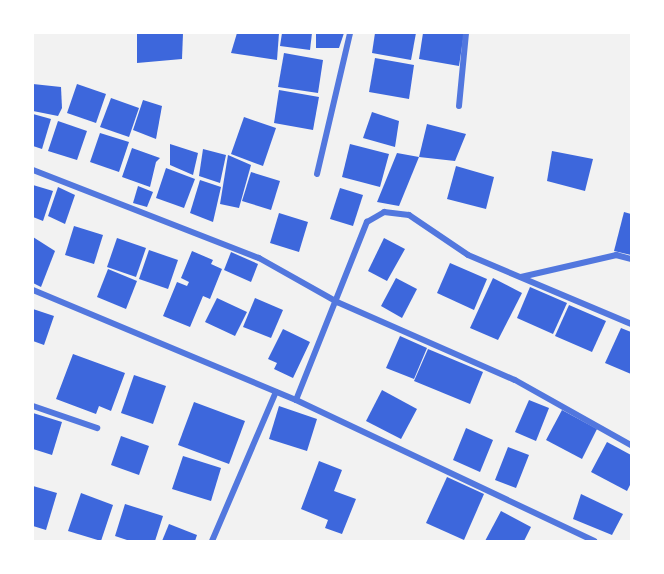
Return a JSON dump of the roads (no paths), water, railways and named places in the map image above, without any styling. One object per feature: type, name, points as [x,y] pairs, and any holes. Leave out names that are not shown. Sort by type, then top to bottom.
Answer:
[{"type":"street","points":[[317,174],[350,33]]},
{"type":"street","points":[[459,106],[466,33]]},
{"type":"street","points":[[33,170],[259,258],[337,302],[515,380],[631,444]]},
{"type":"street","points":[[296,400],[367,222],[384,212],[409,215],[468,255],[631,324]]},
{"type":"street","points":[[521,277],[616,255],[631,260]]},
{"type":"street","points":[[33,290],[296,400],[594,541]]},
{"type":"street","points":[[212,541],[276,392]]},
{"type":"street","points":[[33,406],[97,428]]}]
